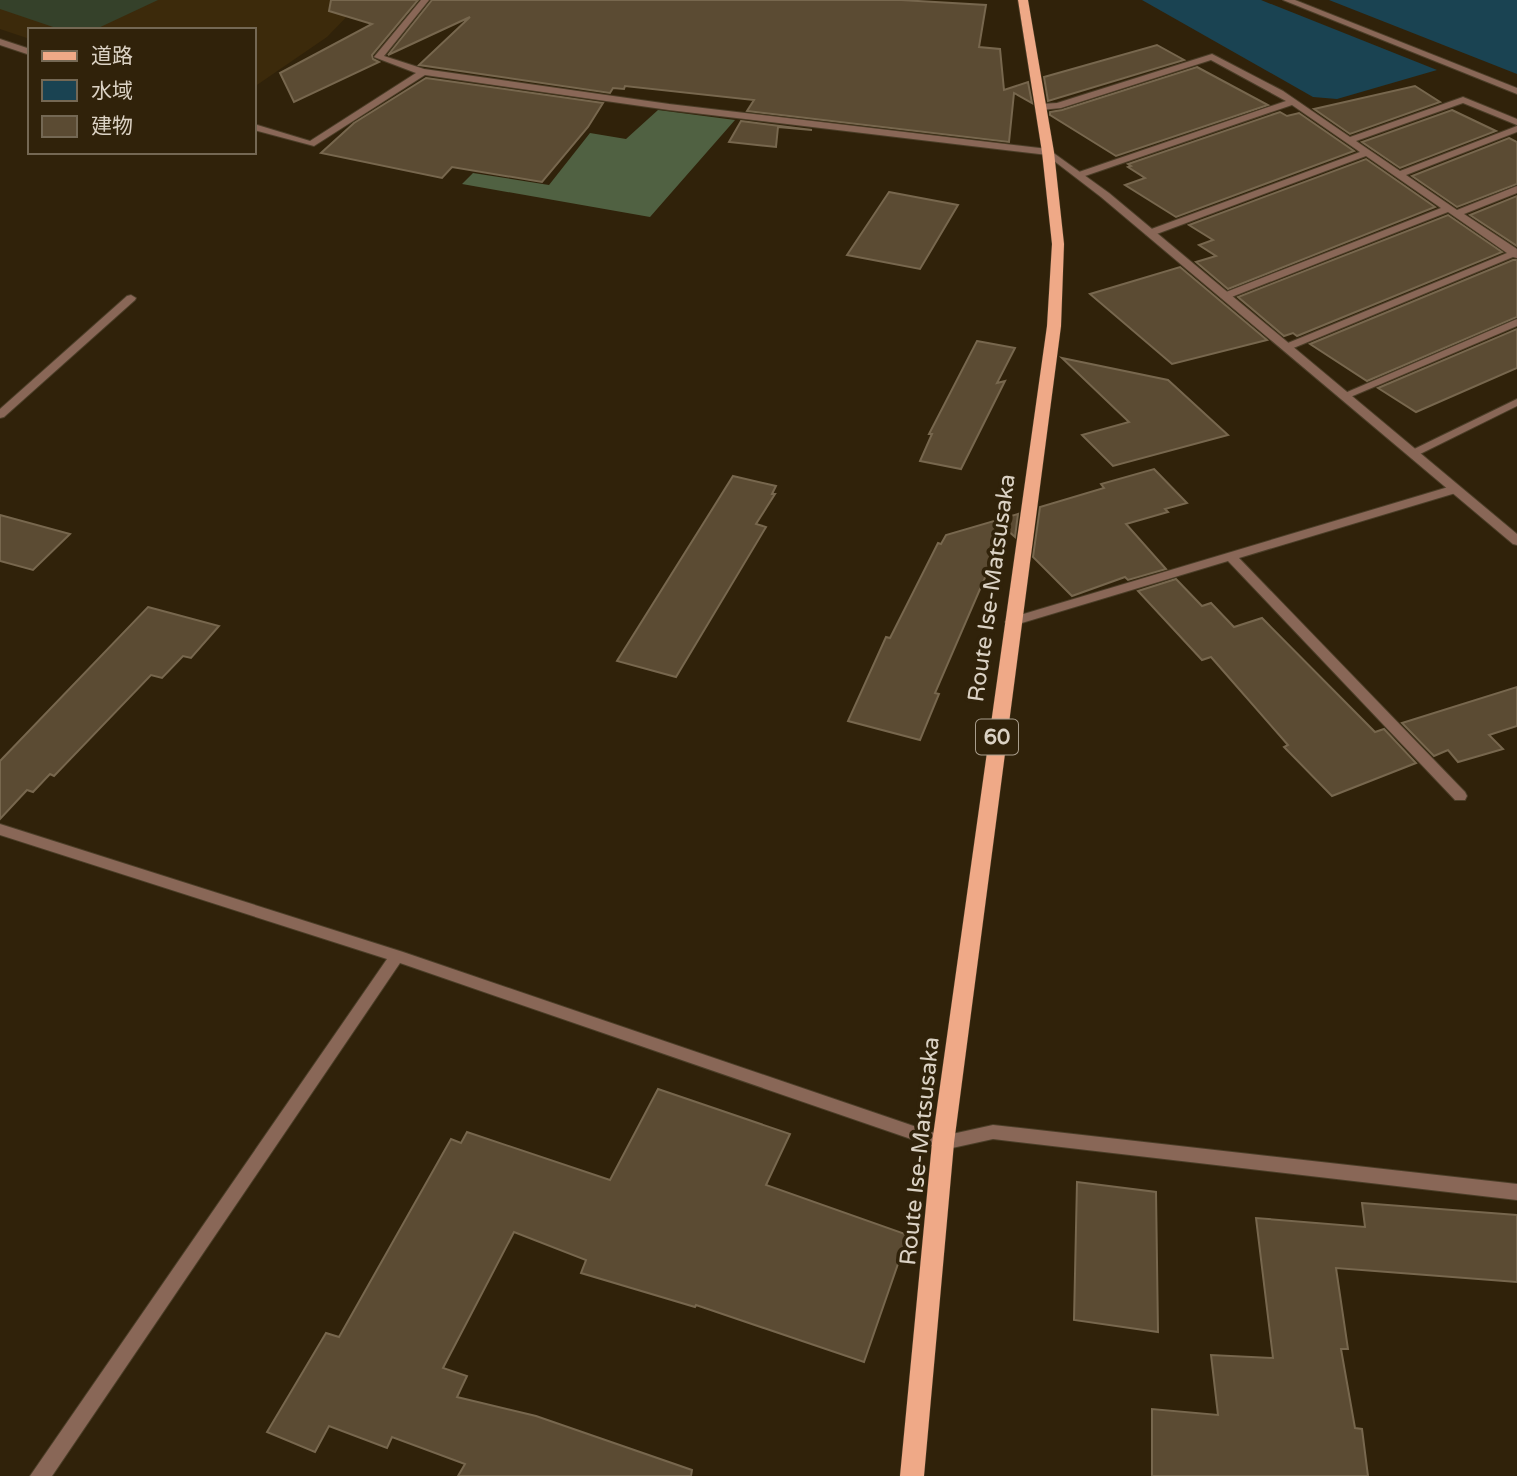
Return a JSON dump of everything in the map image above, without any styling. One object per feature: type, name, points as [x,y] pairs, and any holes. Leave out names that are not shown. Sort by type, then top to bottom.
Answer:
[{"type":"main road","name":"Route Ise-Matsusaka","points":[[912,1476],[943,1143],[1054,326],[1058,244],[1048,152],[1023,0]]},
{"type":"street","points":[[425,0],[378,57],[423,72],[669,107],[1048,152],[1150,233],[1517,541]]},
{"type":"street","points":[[1287,0],[1517,90]]},
{"type":"street","points":[[0,42],[28,51]]},
{"type":"street","points":[[1041,107],[1058,106],[1212,57],[1293,102],[1516,253]]},
{"type":"street","points":[[256,128],[311,144],[423,72]]},
{"type":"street","points":[[1350,140],[1463,100],[1517,122]]},
{"type":"street","points":[[1079,175],[1293,102]]},
{"type":"street","points":[[1400,174],[1517,129]]},
{"type":"street","points":[[1150,233],[1369,152]]},
{"type":"street","points":[[1225,296],[1517,189]]},
{"type":"street","points":[[1287,347],[1516,253]]},
{"type":"street","points":[[0,415],[131,298]]},
{"type":"street","points":[[1344,396],[1517,322]]},
{"type":"street","points":[[1412,453],[1517,402]]},
{"type":"street","points":[[1012,622],[1455,489]]},
{"type":"street","points":[[1230,556],[1460,796]]},
{"type":"street","points":[[0,829],[397,956],[943,1143],[993,1132],[1517,1192]]},
{"type":"street","points":[[40,1476],[397,956]]},
{"type":"shaded area","points":[[0,0],[363,0],[327,37],[256,86],[256,28],[28,28],[28,38],[0,29]]},
{"type":"green space","points":[[0,0],[158,0],[98,28],[56,28],[0,9]]},
{"type":"green space","points":[[658,110],[735,120],[650,217],[462,184],[473,173],[549,185],[590,133],[626,139]]},
{"type":"water","points":[[1142,0],[1261,0],[1437,70],[1337,99],[1313,97]]},
{"type":"water","points":[[1329,0],[1517,0],[1517,74]]},
{"type":"building","points":[[331,0],[418,0],[372,55],[373,59],[379,62],[294,102],[280,73],[372,24],[329,11]]},
{"type":"building","points":[[432,0],[901,0],[986,5],[979,47],[1000,49],[1004,90],[1028,82],[1032,103],[1014,93],[1009,142],[747,111],[754,100],[625,86],[624,89],[613,88],[610,93],[419,65],[470,17],[388,55]]},
{"type":"building","points":[[1157,45],[1184,60],[1048,101],[1044,77]]},
{"type":"building","points":[[1197,67],[1268,105],[1116,156],[1050,115],[1050,112]]},
{"type":"building","points":[[426,78],[603,103],[588,127],[542,182],[452,167],[442,178],[321,153],[354,123]]},
{"type":"building","points":[[1415,86],[1440,102],[1350,134],[1314,109]]},
{"type":"building","points":[[1452,110],[1496,131],[1400,168],[1362,142]]},
{"type":"building","points":[[1280,112],[1287,116],[1299,113],[1354,151],[1176,217],[1125,185],[1145,178],[1128,167],[1131,166],[1128,164]]},
{"type":"building","points":[[741,121],[812,130],[778,127],[776,147],[729,142]]},
{"type":"building","points":[[1509,138],[1517,142],[1517,184],[1457,207],[1412,176]]},
{"type":"building","points":[[1366,159],[1435,207],[1228,289],[1196,262],[1216,256],[1199,245],[1213,240],[1189,225]]},
{"type":"building","points":[[889,192],[958,205],[920,269],[847,255]]},
{"type":"building","points":[[1517,196],[1517,246],[1470,215]]},
{"type":"building","points":[[1448,215],[1502,252],[1297,336],[1293,333],[1284,336],[1238,297]]},
{"type":"building","points":[[1517,260],[1517,317],[1367,381],[1310,344]]},
{"type":"building","points":[[1180,267],[1267,340],[1172,364],[1090,294]]},
{"type":"building","points":[[1517,329],[1517,368],[1416,412],[1378,388]]},
{"type":"building","points":[[977,341],[1015,348],[997,383],[1005,381],[961,469],[920,461],[932,434],[929,434]]},
{"type":"building","points":[[1062,358],[1168,380],[1228,435],[1113,466],[1082,435],[1129,422]]},
{"type":"building","points":[[1154,469],[1187,503],[1165,509],[1168,512],[1126,524],[1166,569],[1128,580],[1125,577],[1072,596],[1033,557],[1040,507],[1104,488],[1101,484]]},
{"type":"building","points":[[733,476],[776,486],[772,494],[775,494],[756,524],[766,527],[676,677],[617,661]]},
{"type":"building","points":[[1018,514],[1015,537],[1006,529],[935,693],[939,694],[920,740],[848,721],[886,637],[890,638],[938,543],[941,544],[946,535]]},
{"type":"building","points":[[0,515],[70,534],[33,570],[0,561]]},
{"type":"building","points":[[1176,579],[1202,606],[1211,603],[1234,627],[1262,618],[1375,732],[1384,729],[1416,763],[1332,796],[1284,747],[1288,745],[1211,657],[1202,660],[1138,591]]},
{"type":"building","points":[[148,607],[219,626],[191,658],[183,656],[162,678],[151,675],[54,776],[50,774],[33,792],[27,790],[0,819],[0,761]]},
{"type":"building","points":[[1517,687],[1517,726],[1489,735],[1503,749],[1458,762],[1448,750],[1434,756],[1402,723]]},
{"type":"building","points":[[658,1089],[790,1134],[766,1185],[908,1235],[864,1362],[696,1305],[695,1307],[581,1273],[586,1260],[514,1232],[443,1368],[467,1376],[457,1397],[536,1416],[692,1470],[691,1476],[458,1476],[465,1464],[392,1437],[387,1448],[329,1426],[315,1452],[267,1432],[326,1333],[339,1337],[451,1139],[461,1143],[467,1132],[610,1180]]},
{"type":"building","points":[[1077,1182],[1156,1192],[1158,1332],[1074,1320]]},
{"type":"building","points":[[1362,1203],[1517,1215],[1517,1282],[1336,1268],[1348,1349],[1341,1349],[1355,1428],[1362,1429],[1368,1476],[1152,1476],[1152,1409],[1218,1415],[1211,1355],[1273,1358],[1256,1218],[1365,1227]]}]
